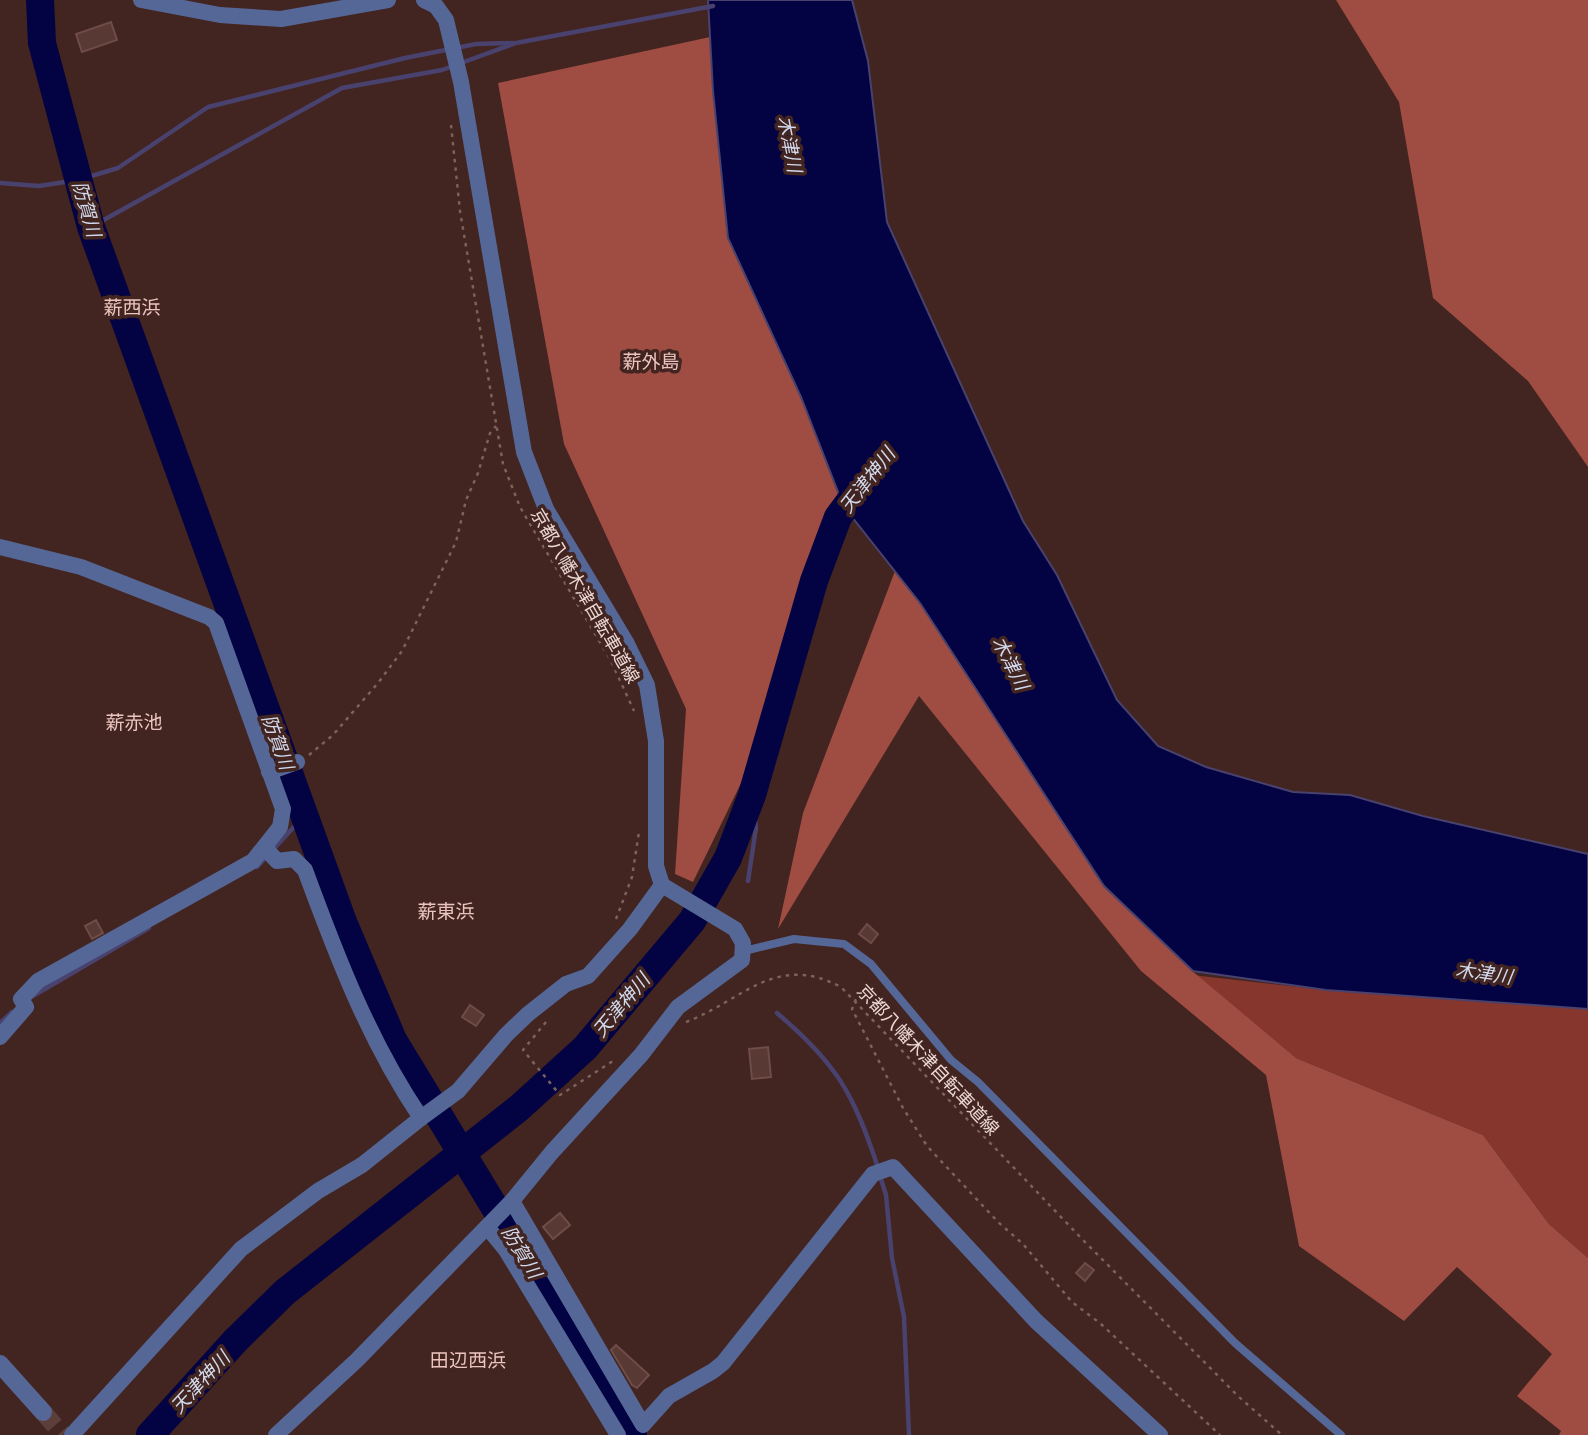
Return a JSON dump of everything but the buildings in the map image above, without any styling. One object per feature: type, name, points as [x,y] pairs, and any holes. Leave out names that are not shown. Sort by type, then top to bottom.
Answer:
[{"type":"street","points":[[141,0],[220,15],[281,19],[388,0]]},
{"type":"street","points":[[276,1435],[357,1360],[512,1201],[678,1007],[733,969],[742,960],[744,951],[741,934],[692,901],[662,886],[656,866],[655,723],[647,685],[626,642],[546,509],[524,452],[461,82],[446,20],[436,6],[424,0]]},
{"type":"street","points":[[0,547],[80,567],[209,617],[216,623],[273,771],[283,809],[279,827],[253,861],[38,981],[20,999],[26,1007],[0,1037]]},
{"type":"street","points":[[273,771],[297,762]]},
{"type":"street","points":[[265,848],[277,861],[294,859],[305,870],[345,980],[390,1072],[421,1118]]},
{"type":"street","points":[[72,1435],[241,1249],[318,1191],[362,1165],[458,1091],[506,1035],[528,1014],[566,984],[588,976],[630,929],[662,886]]},
{"type":"street","points":[[512,1201],[643,1425],[669,1395],[723,1363],[873,1174],[893,1167],[1037,1321],[1160,1435]]},
{"type":"street","points":[[487,1227],[506,1250],[618,1435]]},
{"type":"street","points":[[0,1364],[43,1412]]},
{"type":"lane","points":[[744,951],[794,939],[814,939],[844,944],[871,964],[951,1060],[978,1082],[1235,1343],[1341,1435]]},
{"type":"path","name":"京都八幡木津自転車道線","points":[[451,124],[460,211],[503,464],[520,507],[611,661],[628,692],[637,719]]},
{"type":"path","points":[[297,762],[303,761],[333,735],[379,683],[402,650],[456,542],[466,500],[478,473],[490,433],[496,426]]},
{"type":"path","points":[[615,921],[632,877],[640,822]]},
{"type":"path","name":"京都八幡木津自転車道線","points":[[658,1032],[691,1020],[746,989],[784,976],[810,974],[826,979],[856,999],[1082,1239],[1239,1397],[1282,1435]]},
{"type":"path","points":[[856,999],[852,1009],[903,1108],[927,1146],[998,1222],[1023,1244],[1072,1302],[1101,1324],[1220,1435]]},
{"type":"path","points":[[552,1015],[524,1047],[526,1054],[561,1095],[616,1059]]},
{"type":"shaded area","points":[[1336,0],[1588,0],[1588,467],[1528,381],[1433,298],[1399,102]]},
{"type":"shaded area","points":[[710,37],[729,240],[801,397],[844,509],[814,581],[745,775],[693,882],[675,874],[686,709],[564,444],[498,83]]},
{"type":"shaded area","points":[[895,571],[920,603],[1104,886],[1191,970],[1296,1058],[1483,1135],[1549,1224],[1588,1258],[1588,1435],[1559,1435],[1561,1431],[1517,1396],[1552,1354],[1457,1267],[1404,1321],[1299,1246],[1266,1075],[1141,971],[919,696],[778,929],[803,813]]},
{"type":"shaded area","points":[[1192,975],[1326,990],[1588,1009],[1588,1258],[1549,1224],[1483,1135],[1296,1058]]},
{"type":"water","name":"木津川","points":[[708,0],[852,0],[868,61],[887,222],[1023,521],[1057,575],[1117,700],[1158,746],[1206,767],[1293,792],[1350,795],[1423,816],[1588,854],[1588,1009],[1326,990],[1193,971],[1104,886],[920,603],[844,507],[801,397],[728,238],[713,91]]},
{"type":"waterway","name":"防賀川","points":[[40,0],[42,43],[91,227],[343,922],[393,1040],[633,1435]]},
{"type":"waterway","points":[[91,227],[342,88],[442,70],[516,43],[713,6]]},
{"type":"waterway","points":[[0,183],[39,186],[78,180],[118,168],[208,107],[405,58],[476,44],[513,43]]},
{"type":"waterway","name":"天津神川","points":[[150,1435],[235,1341],[285,1292],[519,1108],[585,1048],[692,921],[728,858],[752,795],[814,581],[838,517],[867,478]]},
{"type":"waterway","points":[[748,881],[756,828],[752,795]]},
{"type":"waterway","points":[[257,867],[305,815]]},
{"type":"waterway","points":[[33,996],[149,928]]},
{"type":"waterway","points":[[0,1023],[12,1012]]},
{"type":"waterway","points":[[777,1013],[815,1048],[841,1082],[861,1120],[878,1168]]},
{"type":"waterway","points":[[880,1176],[886,1195],[892,1258],[904,1317],[909,1435]]},
{"type":"tunnel","points":[[43,1412],[63,1435]]},
{"type":"district","name":"薪西浜","points":[[132,307]]},
{"type":"district","name":"薪外島","points":[[651,361]]},
{"type":"district","name":"薪赤池","points":[[134,722]]},
{"type":"district","name":"薪東浜","points":[[446,911]]},
{"type":"district","name":"田辺西浜","points":[[468,1360]]}]
